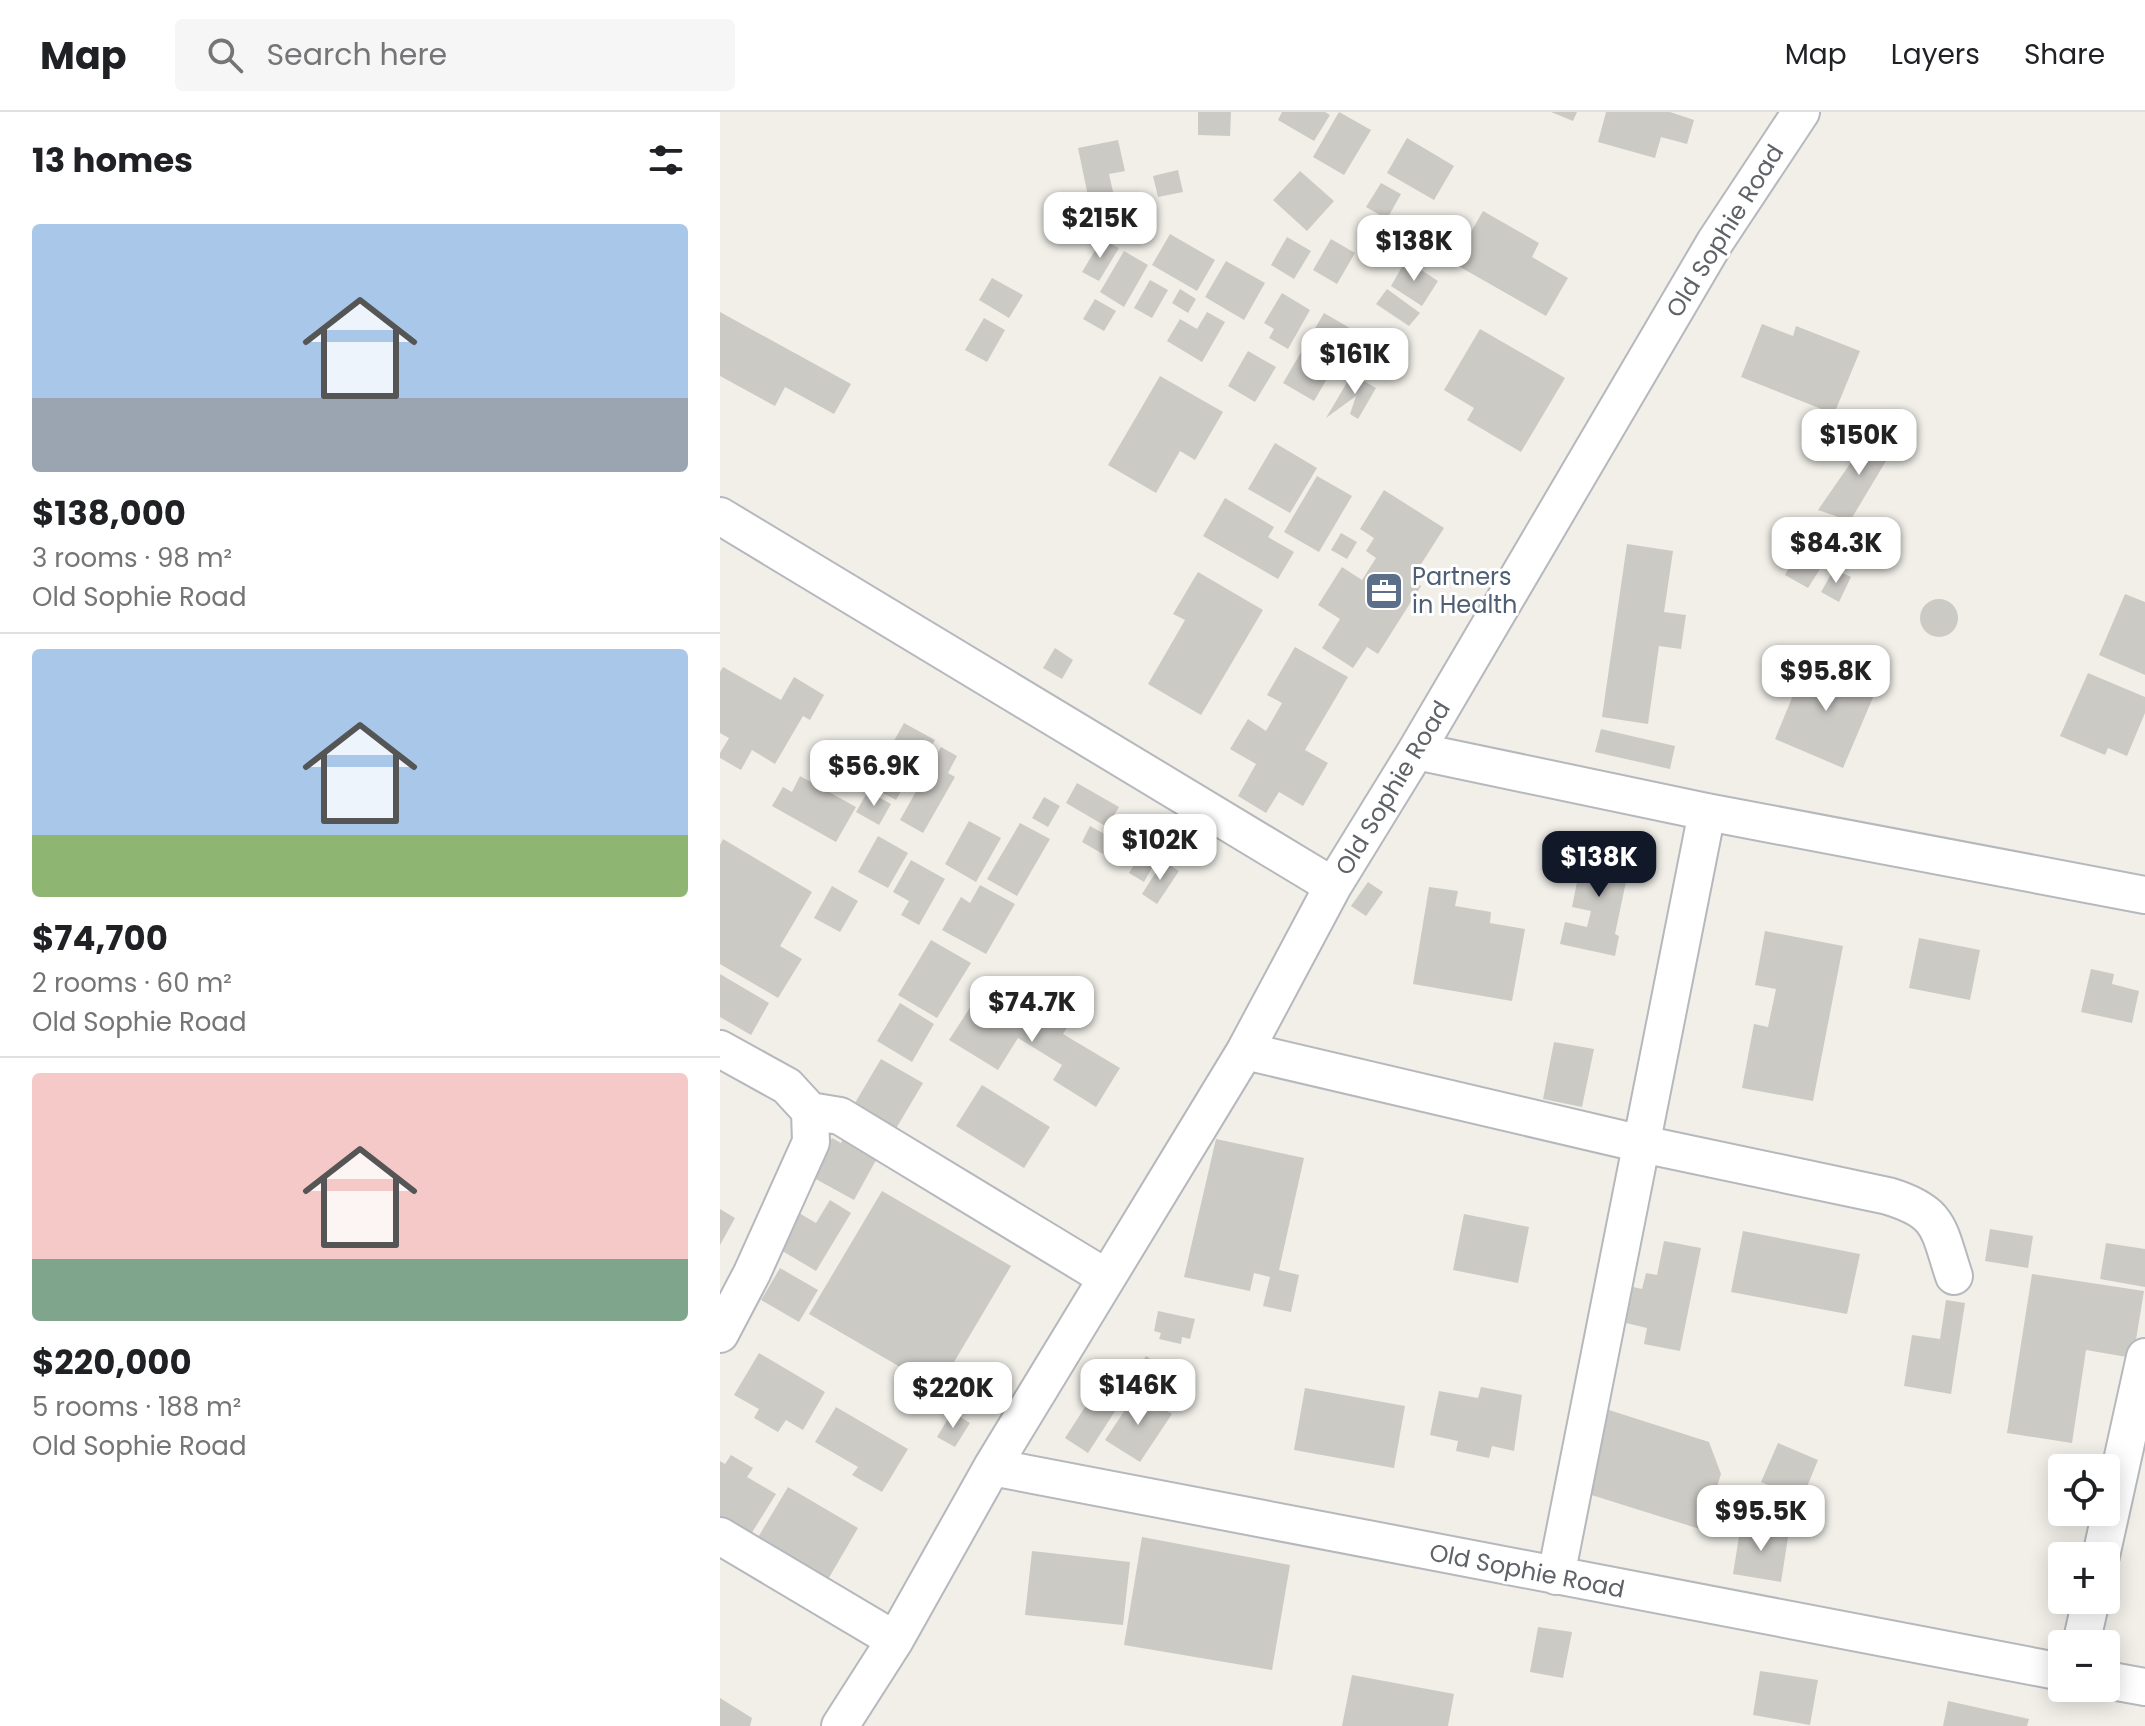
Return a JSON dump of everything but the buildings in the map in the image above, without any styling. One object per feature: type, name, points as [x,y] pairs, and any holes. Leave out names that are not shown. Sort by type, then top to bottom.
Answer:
[{"type":"street","name":"Old Sophie Road","points":[[840,1726],[895,1640],[992,1467],[1245,1051],[1333,886],[1416,751],[1715,242],[1801,112]]},
{"type":"street","points":[[720,516],[1333,886]]},
{"type":"street","points":[[1416,751],[1707,812],[2145,895]]},
{"type":"street","points":[[1556,1576],[1707,812]]},
{"type":"street","points":[[720,1049],[787,1086],[810,1111],[840,1116],[1107,1278]]},
{"type":"street","points":[[1245,1051],[1914,1204],[1936,1223],[1954,1276]]},
{"type":"street","points":[[720,1334],[752,1273],[811,1142],[810,1111]]},
{"type":"street","points":[[2104,1542],[2145,1357]]},
{"type":"street","name":"Old Sophie Road","points":[[992,1467],[2048,1669]]},
{"type":"street","points":[[720,1536],[895,1640]]},
{"type":"street","points":[[2120,1683],[2145,1687]]},
{"type":"place","name":"Partners in Health","points":[[1384,591]]}]
